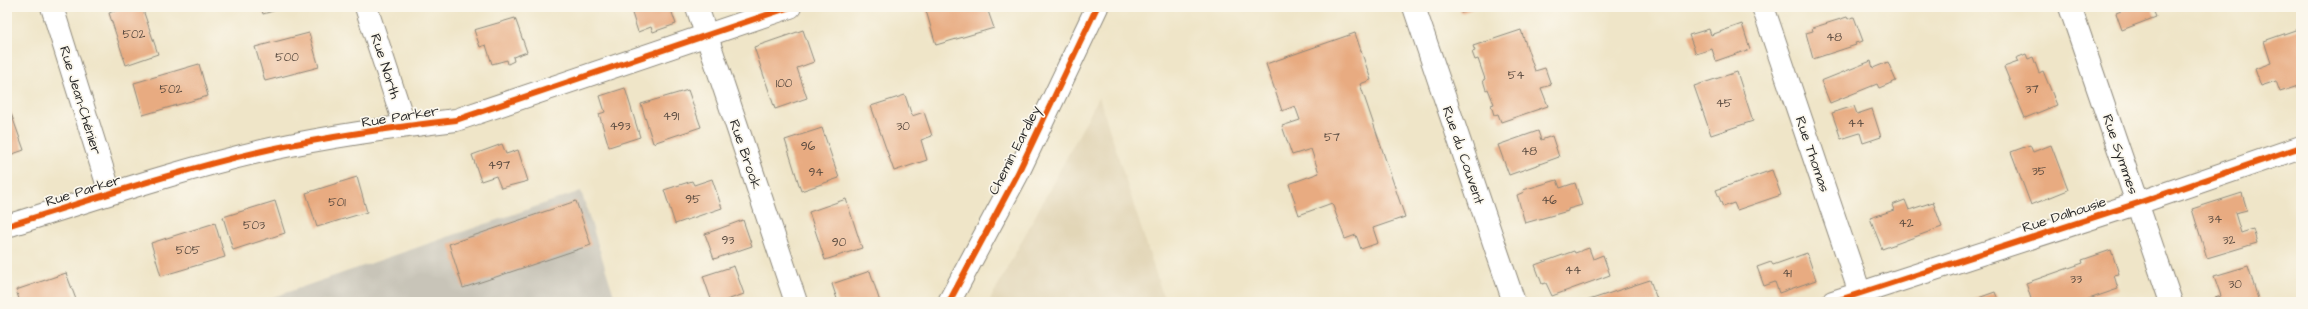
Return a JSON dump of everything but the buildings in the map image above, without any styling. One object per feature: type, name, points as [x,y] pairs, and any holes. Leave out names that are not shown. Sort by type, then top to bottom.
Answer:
[{"type":"street","name":"Rue Jean-Chénier","points":[[52,7],[110,194]]},
{"type":"street","name":"Rue North","points":[[366,7],[405,126]]},
{"type":"street","name":"Rue Brook","points":[[697,7],[796,302]]},
{"type":"street","name":"Rue Parker","points":[[7,226],[110,194],[271,149],[405,126],[456,120],[790,7]]},
{"type":"street","name":"Chemin Eardley","points":[[949,302],[1017,175],[1096,7]]},
{"type":"street","name":"Rue du Couvent","points":[[1414,7],[1514,302]]},
{"type":"street","name":"Rue Thomas","points":[[1763,7],[1862,298]]},
{"type":"street","name":"Rue Symmes","points":[[2070,7],[2171,302]]},
{"type":"street","name":"Rue Dalhousie","points":[[1833,302],[1862,298],[2301,147]]},
{"type":"shaded area","points":[[1099,97],[1165,302],[989,302]]},
{"type":"shaded area","points":[[581,191],[616,302],[259,302]]},
{"type":"cycle path","points":[[7,226],[171,175],[271,149],[364,132],[456,120],[790,7]]},
{"type":"cycle path","points":[[949,302],[1017,175],[1097,7]]},
{"type":"cycle path","points":[[1833,302],[2138,203],[2301,147]]}]
